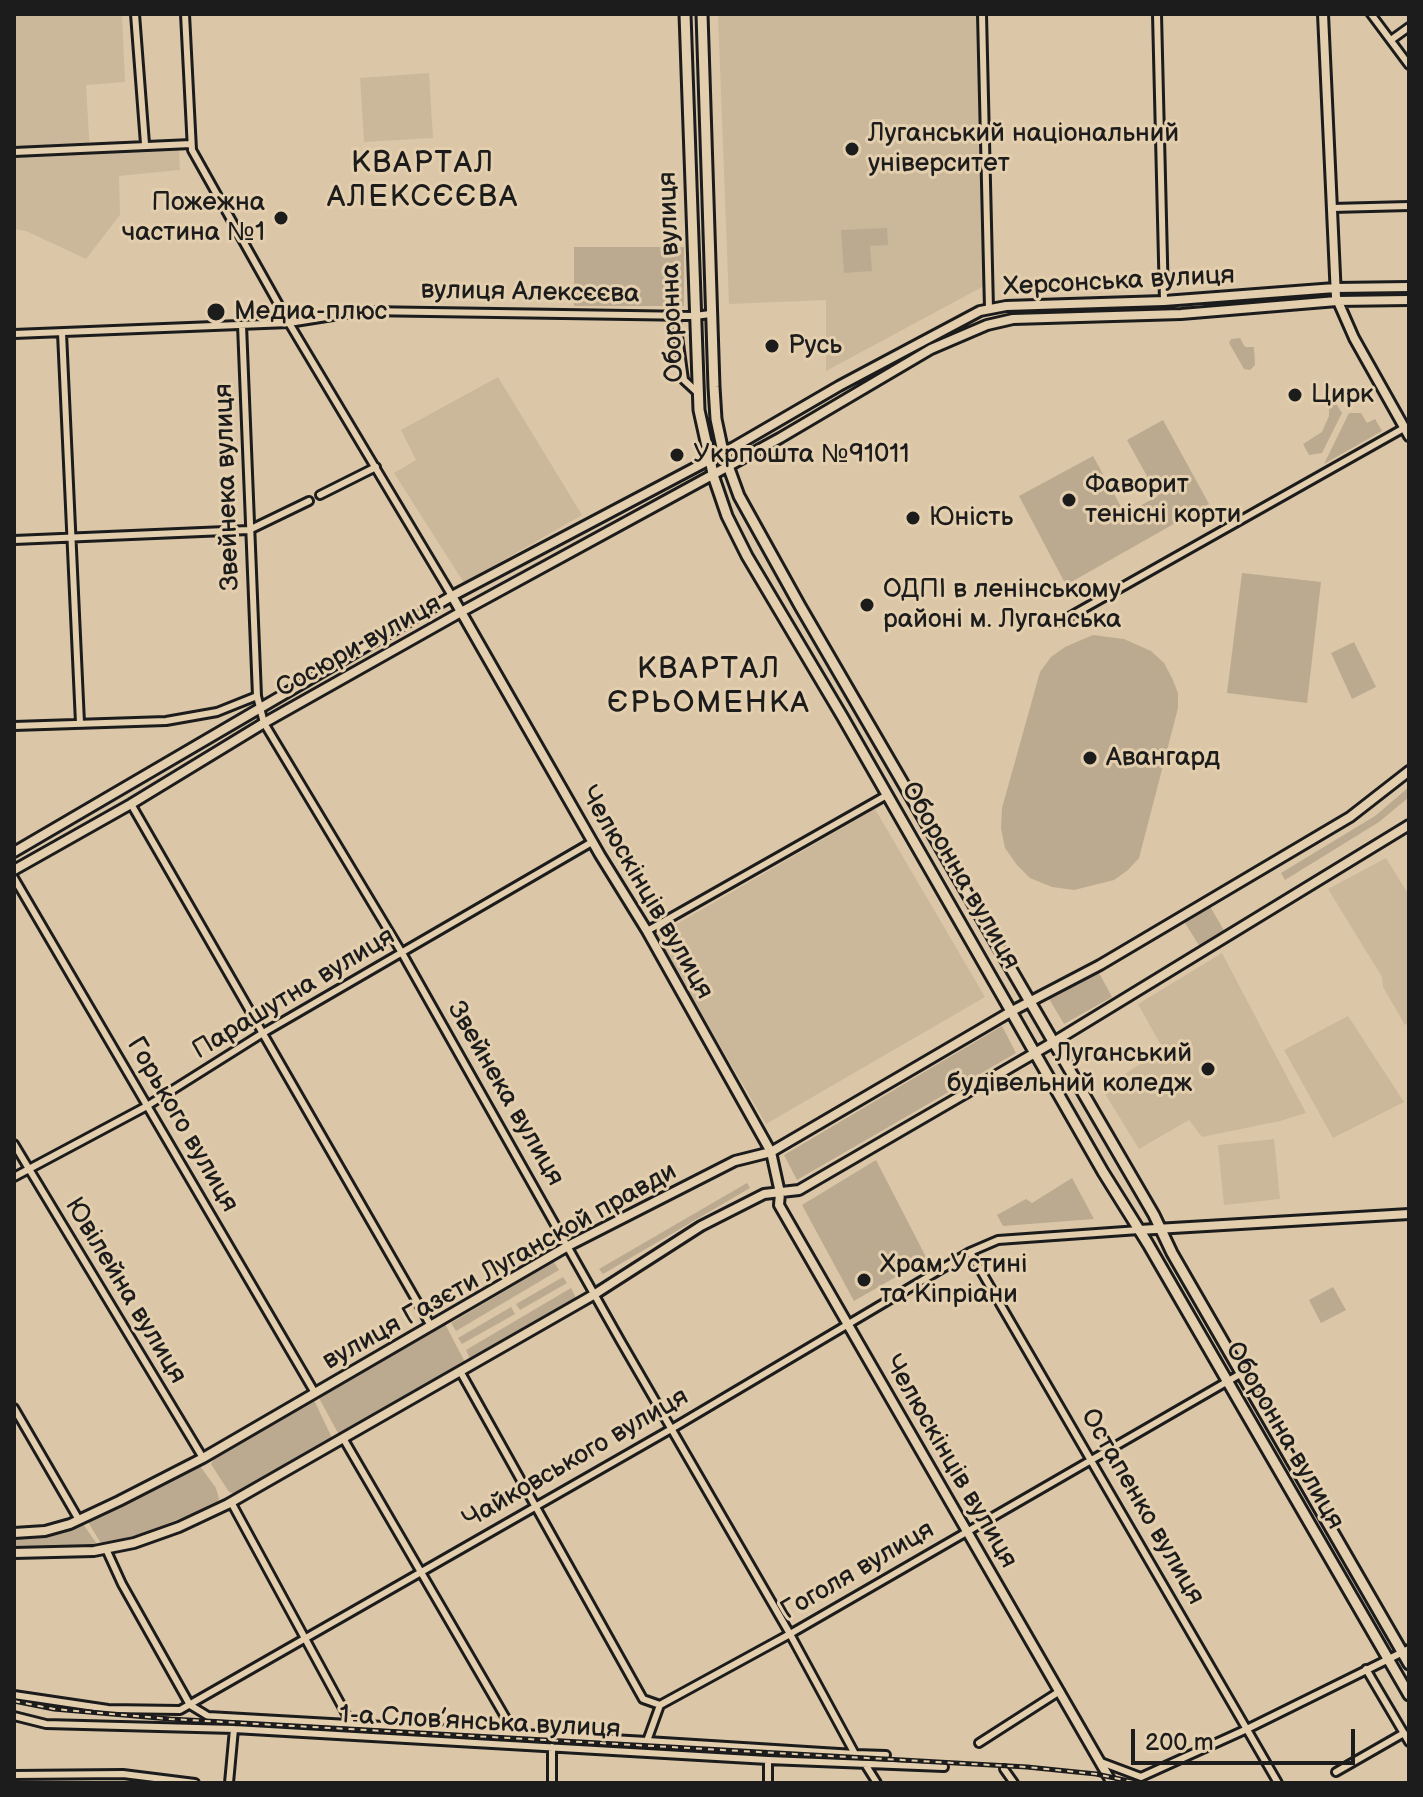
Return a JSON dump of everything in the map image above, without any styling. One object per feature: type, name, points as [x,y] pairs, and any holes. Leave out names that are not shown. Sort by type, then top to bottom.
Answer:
[{"type":"main road","name":"Оборонна вулиця","points":[[685,14],[698,393],[709,459],[723,506],[747,556],[1409,1695]]},
{"type":"main road","name":"Оборонна вулиця","points":[[702,14],[716,419],[723,452],[747,512],[1154,1215],[1159,1231],[1406,1650],[1409,1664]]},
{"type":"street","points":[[135,14],[145,144]]},
{"type":"street","name":"Челюскінців вулиця","points":[[185,14],[191,144],[289,323],[647,931],[771,1152],[780,1193],[779,1205],[1112,1783]]},
{"type":"street","points":[[982,14],[989,309]]},
{"type":"street","points":[[1157,14],[1164,301]]},
{"type":"street","points":[[1060,622],[1406,432],[1337,301],[1323,14]]},
{"type":"street","points":[[1371,14],[1409,65]]},
{"type":"street","points":[[1391,40],[1409,27]]},
{"type":"street","points":[[14,152],[191,144]]},
{"type":"street","points":[[1332,208],[1409,206]]},
{"type":"street","name":"Херсонська вулиця","points":[[723,452],[927,338],[989,309],[1164,301],[1335,288],[1409,287]]},
{"type":"street","name":"Херсонська вулиця","points":[[728,467],[931,349],[987,325],[1013,319],[1181,314],[1337,301],[1409,300]]},
{"type":"street","name":"вулиця Алексєєва","points":[[14,334],[289,323],[364,311],[710,314]]},
{"type":"street","points":[[675,314],[684,380],[698,393]]},
{"type":"street","name":"Звейнека вулиця","points":[[242,325],[257,696],[264,723],[402,953],[790,1634],[855,1754]]},
{"type":"street","points":[[62,333],[80,723]]},
{"type":"street","name":"Сосюри вулиця","points":[[14,852],[452,596],[723,452]]},
{"type":"street","points":[[320,495],[376,467]]},
{"type":"street","name":"Сосюри вулиця","points":[[14,870],[131,804],[264,723],[728,467]]},
{"type":"street","points":[[14,540],[249,530],[309,501]]},
{"type":"street","points":[[14,726],[166,721],[217,712],[257,696]]},
{"type":"street","name":"вулиця Газєти Луганской правди","points":[[14,1533],[45,1531],[79,1520],[203,1458],[568,1246],[735,1161],[771,1152],[1012,1011],[1100,965],[1350,817],[1409,771]]},
{"type":"street","points":[[647,931],[888,794]]},
{"type":"street","points":[[131,804],[431,1326]]},
{"type":"street","points":[[14,1553],[62,1553],[134,1543],[179,1527],[231,1502],[595,1294],[701,1226],[764,1194],[799,1190],[1052,1043],[1409,825]]},
{"type":"street","name":"Парашутна вулиця","points":[[14,1177],[147,1106],[263,1033],[592,842]]},
{"type":"street","name":"Горького вулиця","points":[[14,878],[315,1393]]},
{"type":"street","name":"Ювілейна вулиця","points":[[14,1144],[203,1458]]},
{"type":"street","name":"Чайковського вулиця","points":[[14,1695],[108,1709],[180,1710],[673,1428],[970,1252],[998,1240],[1409,1214]]},
{"type":"street","name":"Остапенко вулиця","points":[[970,1252],[1278,1783]]},
{"type":"street","points":[[460,1371],[643,1699],[660,1705],[647,1741]]},
{"type":"street","name":"Гоголя вулиця","points":[[660,1705],[790,1634],[1242,1373]]},
{"type":"street","points":[[14,1408],[79,1520]]},
{"type":"street","points":[[343,1438],[515,1734]]},
{"type":"street","points":[[231,1502],[352,1725]]},
{"type":"street","points":[[106,1549],[122,1584],[190,1705],[208,1716],[886,1755]]},
{"type":"street","points":[[1099,1761],[1141,1777],[1247,1729],[1406,1650]]},
{"type":"street","points":[[1366,1669],[1409,1742]]},
{"type":"street","points":[[979,1743],[1060,1691]]},
{"type":"street","name":"1-а Слов’янська вулиця","points":[[14,1716],[46,1724],[234,1729],[768,1760],[944,1767]]},
{"type":"street","points":[[229,1783],[234,1729]]},
{"type":"street","points":[[1336,1772],[1404,1733]]},
{"type":"street","points":[[552,1747],[552,1783]]},
{"type":"street","points":[[768,1760],[768,1783]]},
{"type":"street","points":[[865,1764],[877,1783]]},
{"type":"street","points":[[1004,1769],[1014,1783]]},
{"type":"street","points":[[14,1775],[123,1774],[195,1783]]},
{"type":"shaded area","points":[[14,14],[122,14],[125,82],[86,85],[90,153],[179,150],[180,170],[119,176],[120,215],[86,259],[26,231],[14,229]]},
{"type":"shaded area","name":"Луганський національний університет","points":[[718,14],[976,14],[984,286],[826,371],[826,300],[729,304]]},
{"type":"shaded area","points":[[429,73],[433,138],[364,142],[360,78]]},
{"type":"shaded area","points":[[887,228],[888,245],[870,246],[872,271],[844,273],[841,230]]},
{"type":"shaded area","points":[[574,247],[684,247],[684,306],[574,306]]},
{"type":"shaded area","points":[[1240,338],[1245,347],[1254,347],[1255,365],[1250,370],[1244,369],[1229,343],[1231,339]]},
{"type":"shaded area","points":[[498,377],[582,515],[464,583],[394,473],[416,460],[401,430]]},
{"type":"shaded area","points":[[1333,399],[1342,413],[1322,453],[1309,455],[1303,444],[1322,432],[1329,416],[1329,400]]},
{"type":"shaded area","points":[[1349,413],[1361,413],[1367,423],[1375,419],[1382,431],[1324,464]]},
{"type":"shaded area","name":"Фаворит тенісні корти","points":[[1163,420],[1209,504],[1066,585],[1019,496],[1093,456],[1125,514],[1158,496],[1127,440]]},
{"type":"shaded area","points":[[1242,573],[1321,582],[1307,703],[1227,693]]},
{"type":"shaded area","name":"Авангард","points":[[1093,635],[1124,639],[1151,651],[1164,663],[1172,678],[1178,693],[1178,708],[1139,858],[1114,880],[1074,890],[1052,887],[1030,878],[1017,865],[1005,848],[1001,828],[1002,808],[1040,672],[1051,657],[1065,647]]},
{"type":"shaded area","points":[[1354,642],[1376,687],[1352,699],[1331,653]]},
{"type":"shaded area","points":[[1409,787],[1409,797],[1379,822],[1285,880],[1281,873],[1375,816]]},
{"type":"shaded area","points":[[875,809],[985,997],[766,1124],[656,936]]},
{"type":"shaded area","points":[[1386,858],[1409,895],[1409,1023],[1405,1025],[1383,987],[1382,977],[1328,889]]},
{"type":"shaded area","points":[[1208,903],[1225,932],[1200,947],[1182,918]]},
{"type":"shaded area","name":"Луганський будівельний коледж","points":[[1222,953],[1306,1113],[1202,1137],[1189,1120],[1139,1149],[1102,1089],[1163,1049],[1138,1004]]},
{"type":"shaded area","points":[[1097,969],[1112,997],[1064,1024],[1048,997]]},
{"type":"shaded area","points":[[1348,1016],[1404,1102],[1333,1138],[1284,1050]]},
{"type":"shaded area","points":[[1002,1026],[1016,1053],[797,1180],[784,1155]]},
{"type":"shaded area","points":[[1274,1139],[1280,1199],[1224,1205],[1218,1145]]},
{"type":"shaded area","points":[[876,1160],[927,1259],[854,1301],[802,1205]]},
{"type":"shaded area","points":[[1072,1178],[1094,1219],[1003,1226],[997,1215],[1026,1199],[1032,1203]]},
{"type":"shaded area","points":[[747,1183],[750,1188],[603,1274],[599,1269]]},
{"type":"shaded area","points":[[554,1262],[559,1270],[456,1331],[451,1323]]},
{"type":"shaded area","points":[[563,1277],[567,1283],[520,1310],[516,1304]]},
{"type":"shaded area","points":[[1333,1287],[1346,1310],[1321,1323],[1309,1300]]},
{"type":"shaded area","points":[[571,1288],[576,1298],[470,1359],[466,1350]]},
{"type":"shaded area","points":[[511,1307],[515,1314],[462,1344],[458,1338]]},
{"type":"shaded area","points":[[445,1324],[465,1362],[339,1435],[319,1398]]},
{"type":"shaded area","points":[[314,1400],[332,1438],[235,1494],[229,1492],[211,1464],[217,1455]]},
{"type":"shaded area","points":[[200,1466],[216,1488],[219,1499],[215,1505],[102,1545],[88,1522]]},
{"type":"shaded area","points":[[83,1524],[97,1544],[71,1549],[14,1549],[14,1538],[56,1534]]},
{"type":"railway","points":[[14,1701],[54,1709],[170,1719],[1027,1767],[1096,1774],[1138,1783]]},
{"type":"place","name":"Луганський національний університет","points":[[852,149]]},
{"type":"place","name":"Пожежна частина №1","points":[[281,218]]},
{"type":"place","name":"Медиа-плюс","points":[[216,312]]},
{"type":"place","name":"Русь","points":[[772,346]]},
{"type":"place","name":"Цирк","points":[[1295,395]]},
{"type":"place","name":"Укрпошта №91011","points":[[677,455]]},
{"type":"place","name":"Фаворит тенісні корти","points":[[1069,500]]},
{"type":"place","name":"Юність","points":[[913,518]]},
{"type":"place","name":"ОДПІ в ленінському районі м. Луганська","points":[[867,605]]},
{"type":"place","name":"Авангард","points":[[1090,758]]},
{"type":"place","name":"Луганський будівельний коледж","points":[[1208,1069]]},
{"type":"place","name":"Храм Устині та Кіпріани","points":[[864,1280]]},
{"type":"district","name":"КВАРТАЛ АЛЕКСЄЄВА","points":[[423,181]]},
{"type":"district","name":"КВАРТАЛ ЄРЬОМЕНКА","points":[[709,687]]}]
